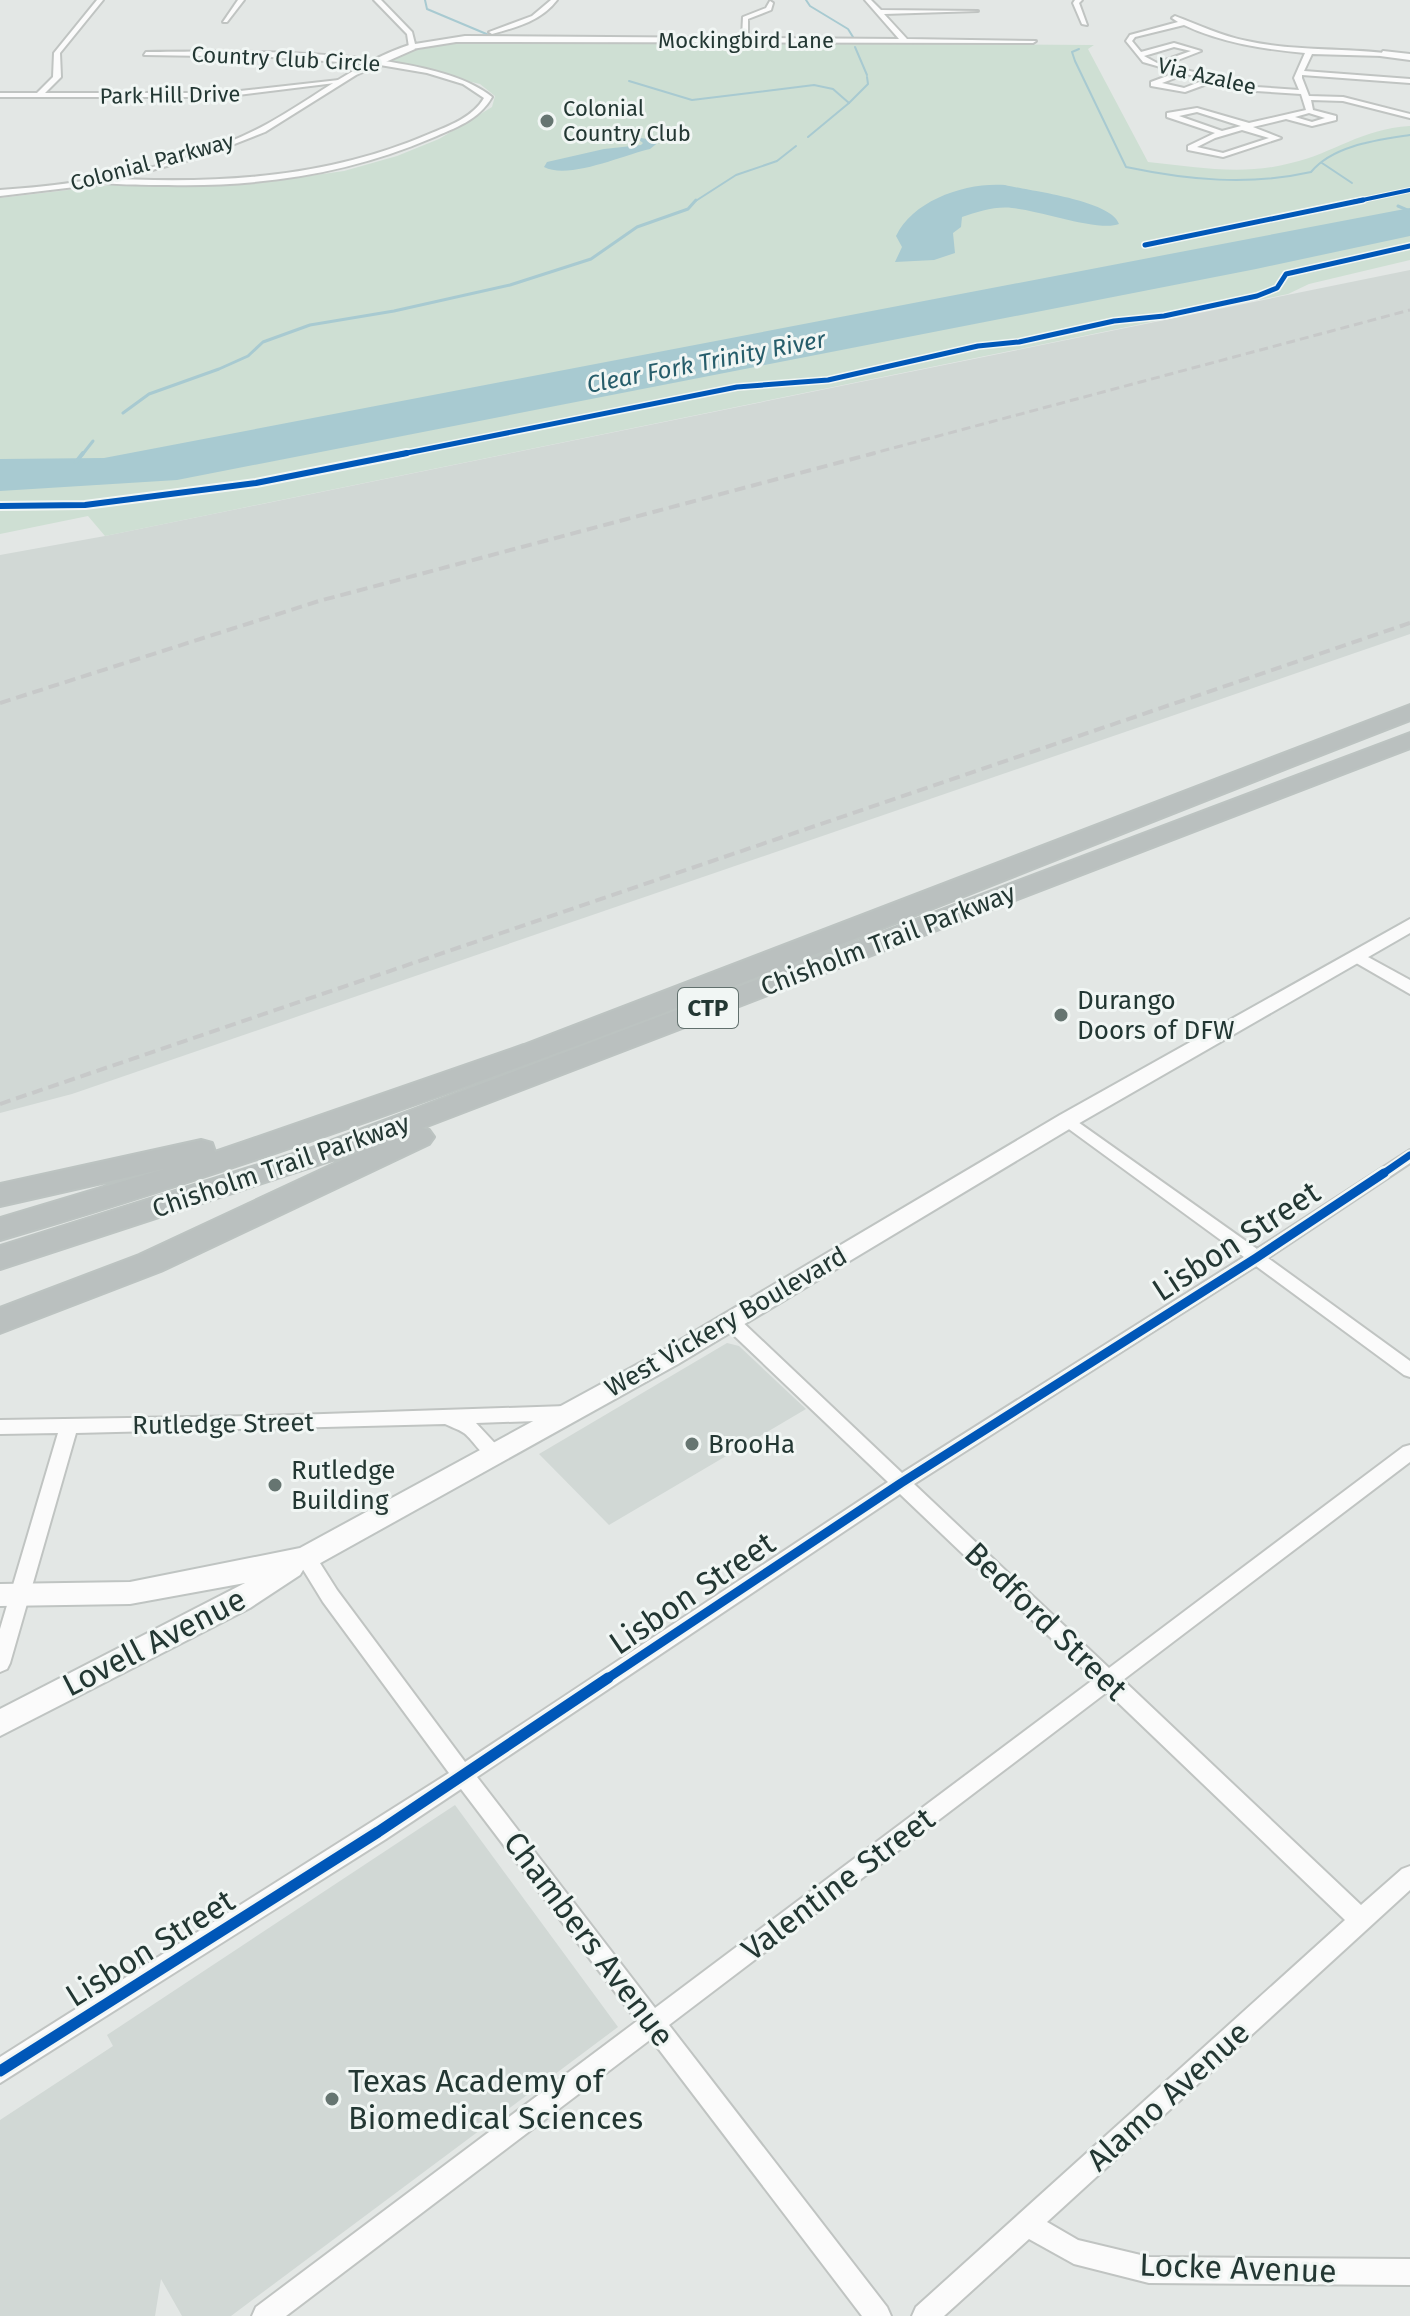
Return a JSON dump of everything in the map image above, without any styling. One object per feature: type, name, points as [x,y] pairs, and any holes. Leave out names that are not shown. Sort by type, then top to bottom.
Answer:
[{"type":"highway","name":"Chisholm Trail Parkway","points":[[0,1229],[173,1177],[352,1117],[835,936],[1159,807],[1410,712]]},
{"type":"highway","name":"Chisholm Trail Parkway","points":[[0,1258],[260,1176],[543,1073],[1410,740]]},
{"type":"highway","points":[[0,1321],[110,1280],[194,1244],[433,1131],[543,1073]]},
{"type":"highway","points":[[0,1195],[352,1117]]},
{"type":"main road","name":"West Vickery Boulevard","points":[[10,1595],[130,1593],[203,1581],[306,1558],[730,1321],[1068,1120],[1410,925]]},
{"type":"main road","name":"Lovell Avenue","points":[[0,1723],[171,1632],[240,1600],[306,1558]]},
{"type":"street","points":[[39,95],[57,77],[57,53],[100,0]]},
{"type":"street","points":[[225,21],[241,0]]},
{"type":"street","points":[[377,0],[410,33],[412,47],[489,35],[538,16],[554,0]]},
{"type":"street","points":[[868,0],[905,41]]},
{"type":"street","points":[[1079,0],[1076,3],[1085,24]]},
{"type":"street","points":[[745,39],[745,18],[769,9],[770,3]]},
{"type":"street","points":[[877,12],[975,11]]},
{"type":"street","points":[[1170,16],[1183,23],[1242,40],[1311,51],[1410,54]]},
{"type":"street","name":"Via Azalee","points":[[1183,23],[1166,25],[1130,38],[1139,55],[1157,65],[1262,90],[1343,99],[1410,116]]},
{"type":"street","name":"Mockingbird Lane","points":[[489,35],[502,38],[1033,41]]},
{"type":"street","points":[[1139,55],[1174,45],[1198,51],[1157,65]]},
{"type":"street","name":"Colonial Parkway","points":[[0,193],[97,180],[241,139],[279,121],[373,62],[412,47]]},
{"type":"street","points":[[1298,76],[1311,51]]},
{"type":"street","name":"Country Club Circle","points":[[97,180],[206,183],[331,169],[391,153],[433,135],[474,116],[488,100],[483,91],[448,78],[373,62],[268,55],[146,54]]},
{"type":"street","points":[[1350,80],[1357,69],[1410,71]]},
{"type":"street","points":[[1186,72],[1154,84],[1185,90],[1215,79]]},
{"type":"street","points":[[1298,76],[1309,111]]},
{"type":"street","points":[[1262,90],[1298,76],[1410,81]]},
{"type":"street","name":"Park Hill Drive","points":[[0,95],[222,95],[339,82]]},
{"type":"street","points":[[1225,134],[1170,115],[1197,110],[1247,127],[1277,138],[1223,155],[1191,148],[1247,127],[1309,111],[1333,118],[1312,124],[1289,118]]},
{"type":"street","points":[[1357,956],[1410,988]]},
{"type":"street","points":[[1068,1120],[1410,1370]]},
{"type":"street","name":"Lisbon Street","points":[[0,2071],[364,1841],[901,1483],[1256,1258],[1410,1155]]},
{"type":"street","name":"Bedford Street","points":[[730,1321],[1361,1920]]},
{"type":"street","name":"Rutledge Street","points":[[0,1427],[568,1413]]},
{"type":"street","points":[[446,1417],[470,1428],[495,1453]]},
{"type":"street","points":[[0,1663],[10,1595],[69,1427]]},
{"type":"street","name":"Valentine Street","points":[[265,2316],[1410,1452]]},
{"type":"street","name":"Chambers Avenue","points":[[306,1558],[330,1596],[462,1774],[878,2316]]},
{"type":"street","name":"Alamo Avenue","points":[[925,2316],[1410,1876]]},
{"type":"street","name":"Locke Avenue","points":[[1027,2224],[1074,2251],[1149,2270],[1410,2272]]},
{"type":"shaded area","points":[[1410,270],[1410,634],[72,1094],[0,1113],[0,555]]},
{"type":"shaded area","points":[[727,1343],[739,1346],[806,1409],[609,1525],[539,1454]]},
{"type":"shaded area","name":"Texas Academy of Biomedical Sciences","points":[[455,1805],[618,2027],[231,2316],[182,2316],[161,2279],[155,2316],[0,2316],[0,2120],[113,2046],[107,2035]]},
{"type":"green space","name":"Colonial Country Club","points":[[464,41],[1094,45],[1088,49],[1148,162],[1220,169],[1273,167],[1307,159],[1362,136],[1410,126],[1410,260],[1309,284],[1288,294],[105,536],[88,516],[0,534],[0,198],[111,185],[259,183],[344,171],[397,156],[439,139],[492,107],[495,96],[480,84],[384,61],[412,51]]},
{"type":"water","points":[[638,139],[660,141],[650,149],[581,169],[567,171],[544,167],[547,162],[604,149],[641,145],[643,143]]},
{"type":"water","points":[[1005,185],[1086,203],[1113,216],[1119,224],[1098,225],[1023,210],[993,209],[962,217],[961,227],[953,233],[955,253],[934,260],[895,262],[902,247],[896,236],[915,212],[958,190]]},
{"type":"water","name":"Clear Fork Trinity River","points":[[1410,208],[1410,236],[1256,269],[177,480],[0,491],[0,459],[104,458]]},
{"type":"waterway","points":[[425,0],[427,9],[496,38]]},
{"type":"waterway","points":[[806,0],[810,6],[848,29],[853,37]]},
{"type":"waterway","points":[[855,47],[867,75]]},
{"type":"waterway","points":[[1079,49],[1072,52],[1075,61],[1126,167],[1218,180],[1265,179],[1311,172],[1320,163],[1344,150],[1410,135]]},
{"type":"waterway","points":[[849,103],[868,84],[867,77]]},
{"type":"waterway","points":[[629,81],[692,100],[814,85],[833,89],[849,103]]},
{"type":"waterway","points":[[808,137],[849,103]]},
{"type":"waterway","points":[[695,202],[736,175],[777,161],[796,146]]},
{"type":"waterway","points":[[1322,163],[1352,183]]},
{"type":"waterway","points":[[123,413],[149,394],[248,356],[263,342],[310,325],[394,311],[510,285],[591,259],[637,227],[688,209],[695,202]]},
{"type":"waterway","points":[[1398,206],[1410,211]]},
{"type":"waterway","points":[[82,455],[93,441]]},
{"type":"waterway","points":[[76,462],[83,453]]},
{"type":"railway","points":[[867,455],[1410,310]]},
{"type":"railway","points":[[0,703],[319,601],[875,453]]},
{"type":"railway","points":[[0,1104],[1410,623]]},
{"type":"cycle path","points":[[1145,245],[1410,190]]},
{"type":"cycle path","points":[[0,506],[85,505],[256,483],[737,387],[828,380],[978,346],[1019,342],[1114,321],[1164,316],[1257,296],[1277,288],[1286,274],[1410,246]]},
{"type":"cycle path","points":[[0,2071],[378,1832],[901,1483],[1256,1258],[1410,1155]]},
{"type":"place","name":"Colonial Country Club","points":[[547,121]]},
{"type":"place","name":"Durango Doors of DFW","points":[[1061,1015]]},
{"type":"place","name":"BrooHa","points":[[692,1444]]},
{"type":"place","name":"Rutledge Building","points":[[275,1485]]},
{"type":"place","name":"Texas Academy of Biomedical Sciences","points":[[332,2099]]}]
